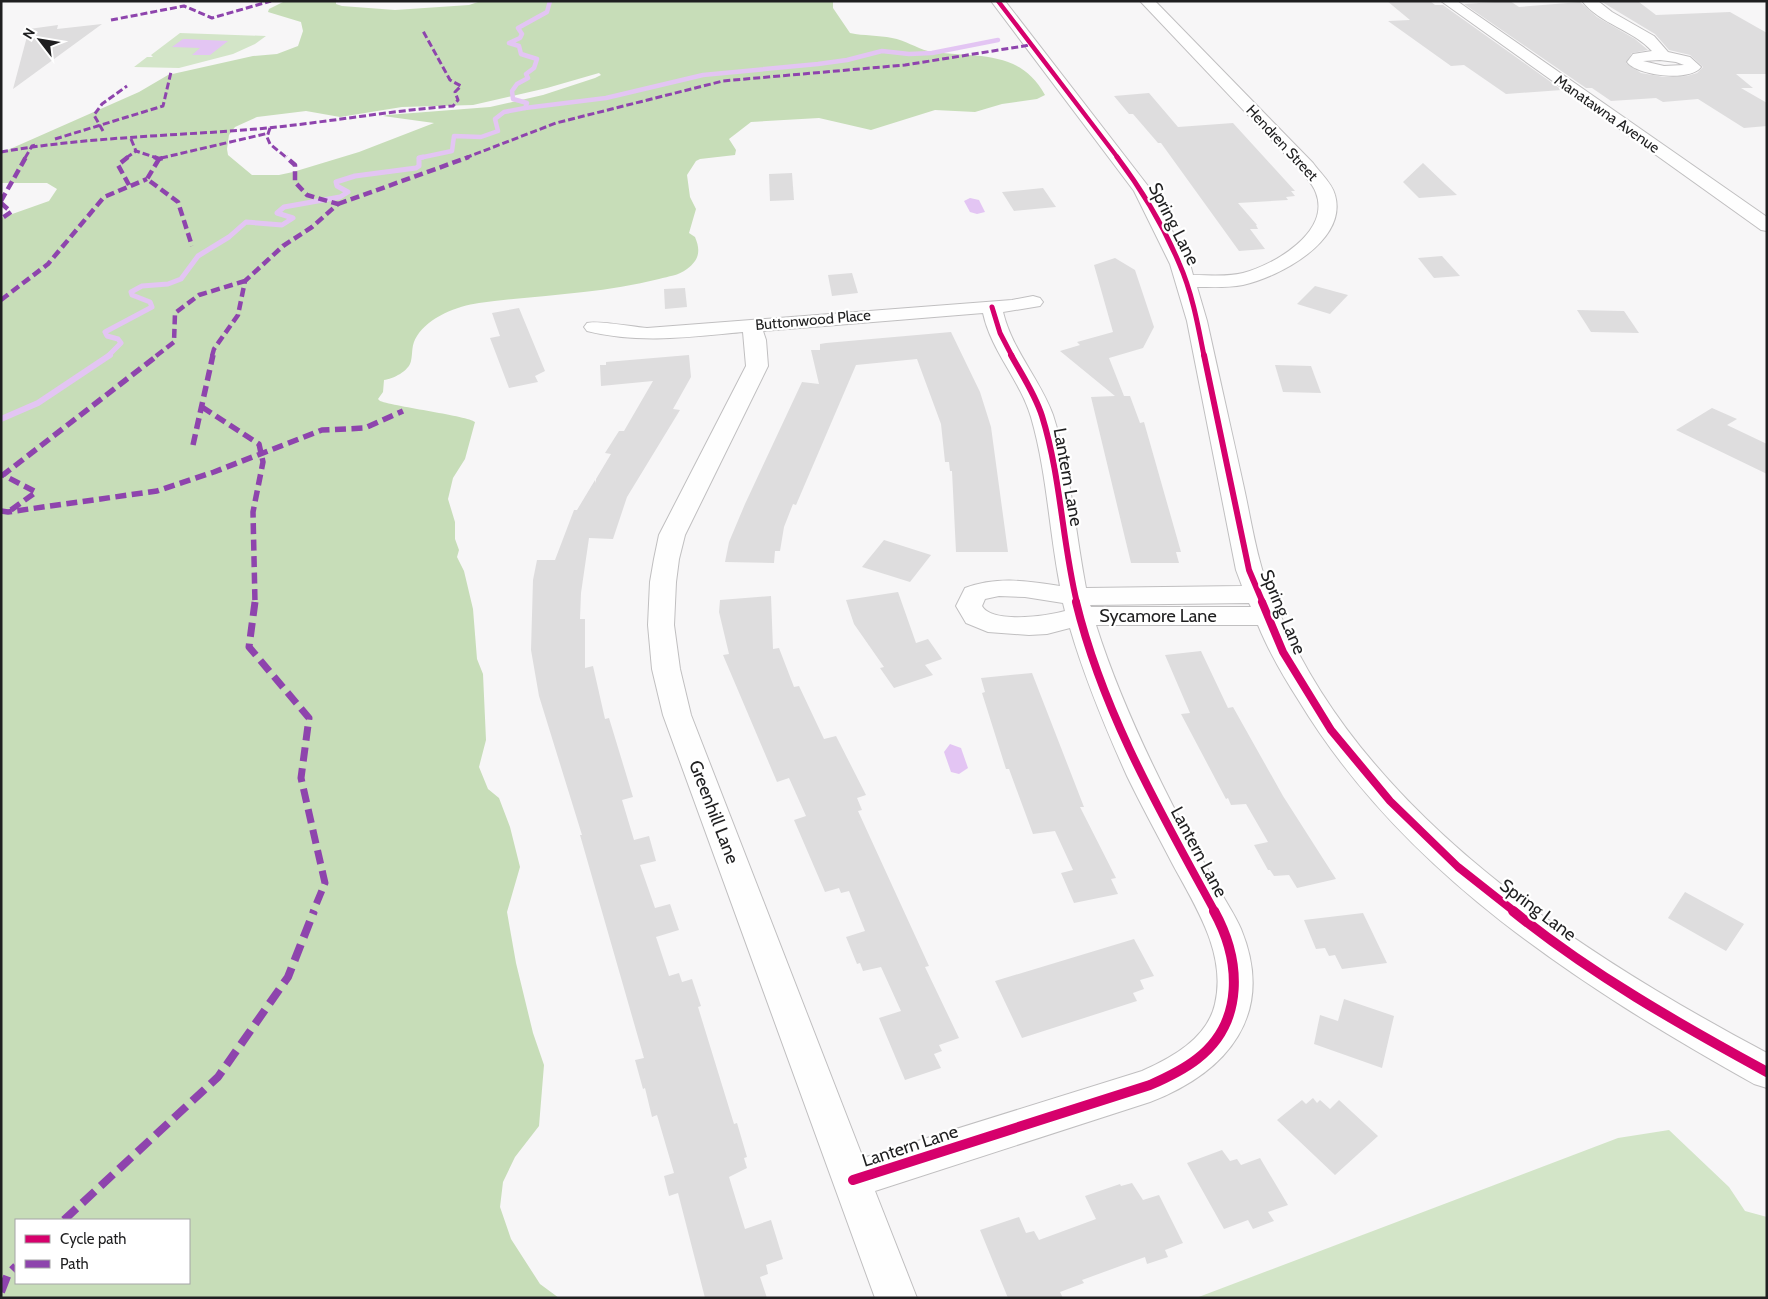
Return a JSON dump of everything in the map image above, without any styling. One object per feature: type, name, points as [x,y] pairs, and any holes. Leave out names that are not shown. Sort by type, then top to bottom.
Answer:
[{"type":"street","name":"Spring Lane","points":[[998,1],[1142,190],[1169,241],[1186,281],[1197,322],[1249,570],[1260,605],[1284,657],[1322,718],[1371,780],[1430,840],[1512,910],[1565,950],[1669,1018],[1767,1072]]},
{"type":"street","name":"Hendren Street","points":[[1147,1],[1306,167],[1322,186],[1327,203],[1325,221],[1320,232],[1302,249],[1285,261],[1246,278],[1230,281],[1186,281]]},
{"type":"street","name":"Manatawna Avenue","points":[[1448,1],[1767,226]]},
{"type":"street","points":[[1589,1],[1607,15],[1649,39],[1665,57]]},
{"type":"street","name":"Buttonwood Place","points":[[594,327],[610,331],[647,334],[992,307],[1033,302]]},
{"type":"street","name":"Lantern Lane","points":[[853,1180],[1176,1075],[1197,1061],[1213,1044],[1226,1024],[1233,1002],[1236,979],[1233,954],[1224,930],[1140,774],[1123,737],[1077,606],[1041,415],[1026,378],[997,325],[992,307]]},
{"type":"street","name":"Greenhill Lane","points":[[751,325],[758,354],[757,366],[672,535],[667,554],[660,592],[659,619],[666,677],[677,714],[896,1298]]},
{"type":"street","name":"Sycamore Lane","points":[[1077,606],[1260,605]]},
{"type":"green space","points":[[285,1],[336,1],[336,4],[342,6],[395,10],[469,5],[481,1],[833,1],[833,8],[850,33],[897,39],[928,51],[994,58],[1008,62],[1022,69],[1034,80],[1045,95],[1037,99],[1002,104],[975,112],[935,110],[871,130],[819,118],[751,122],[729,139],[736,150],[735,155],[700,159],[696,161],[687,175],[690,197],[696,209],[689,233],[695,237],[698,255],[687,269],[673,276],[637,284],[569,294],[479,303],[453,310],[436,318],[422,329],[412,348],[410,365],[396,376],[384,380],[383,392],[378,399],[380,401],[460,417],[475,422],[465,459],[453,478],[448,499],[455,522],[455,539],[459,550],[457,557],[464,571],[473,609],[477,659],[483,674],[486,740],[479,767],[488,789],[499,798],[510,827],[520,867],[507,912],[516,963],[533,1033],[544,1065],[539,1126],[515,1157],[503,1182],[500,1207],[511,1239],[540,1284],[559,1298],[1,1298],[1,218],[49,201],[57,189],[47,183],[1,183],[1,153],[139,92],[168,75],[253,56],[277,54],[298,46],[303,31],[301,22],[268,12],[269,9]],"holes":[[[599,73],[601,75],[543,95],[490,107],[383,116],[434,123],[359,152],[293,172],[279,175],[252,175],[228,155],[229,135],[235,127],[257,117],[306,111],[340,117],[402,107],[473,105],[547,88]]]},
{"type":"green space","points":[[180,33],[266,36],[255,44],[233,54],[179,68],[134,67],[147,57],[153,57],[151,55]]},
{"type":"green space","points":[[1669,1130],[1729,1187],[1745,1211],[1767,1217],[1767,1298],[1196,1298],[1618,1138]]},
{"type":"shaded area","points":[[183,39],[228,41],[210,55],[192,55],[200,48],[172,47]]},
{"type":"shaded area","points":[[970,198],[979,200],[985,212],[977,214],[970,212],[964,201]]},
{"type":"shaded area","points":[[950,744],[961,748],[968,768],[959,774],[951,772],[944,752]]},
{"type":"building","points":[[1387,1],[1430,1],[1435,5],[1443,5],[1562,90],[1506,94],[1464,65],[1451,66],[1388,21],[1410,20]]},
{"type":"building","points":[[1510,1],[1519,7],[1580,2],[1597,17],[1635,39],[1648,50],[1632,53],[1626,63],[1641,73],[1664,77],[1687,76],[1697,73],[1703,67],[1690,55],[1669,50],[1655,34],[1602,2],[1639,2],[1656,15],[1730,12],[1767,33],[1767,74],[1736,74],[1753,88],[1741,88],[1767,103],[1767,126],[1744,128],[1698,99],[1663,102],[1656,98],[1611,101],[1592,88],[1586,88],[1464,4]]},
{"type":"building","points":[[102,24],[13,89],[29,29],[58,25],[57,29]]},
{"type":"building","points":[[1149,93],[1178,127],[1233,123],[1295,191],[1291,191],[1295,196],[1286,197],[1288,200],[1238,203],[1257,225],[1258,229],[1250,229],[1265,249],[1239,251],[1161,143],[1158,143],[1133,114],[1129,114],[1114,96]]},
{"type":"building","points":[[1423,163],[1457,195],[1419,198],[1403,182]]},
{"type":"building","points":[[792,173],[794,200],[770,201],[769,174]]},
{"type":"building","points":[[1043,188],[1056,207],[1014,211],[1002,192]]},
{"type":"building","points":[[1442,256],[1460,276],[1434,278],[1418,258]]},
{"type":"building","points":[[1115,258],[1135,270],[1154,327],[1143,348],[1109,358],[1124,396],[1130,396],[1140,423],[1144,422],[1181,552],[1176,552],[1179,563],[1131,563],[1091,397],[1115,396],[1060,351],[1080,345],[1077,342],[1113,332],[1094,265]]},
{"type":"building","points":[[852,273],[858,293],[832,296],[828,275]]},
{"type":"building","points":[[1315,286],[1348,295],[1330,314],[1297,304]]},
{"type":"building","points":[[685,288],[687,307],[665,309],[664,289]]},
{"type":"building","points":[[519,308],[545,371],[535,376],[538,382],[509,388],[490,338],[500,336],[492,313]]},
{"type":"building","points":[[1577,310],[1624,311],[1639,333],[1591,332]]},
{"type":"building","points":[[951,332],[980,392],[991,427],[1008,552],[956,552],[952,471],[950,471],[949,462],[945,462],[941,424],[917,359],[856,365],[796,505],[793,504],[784,527],[780,551],[775,551],[774,563],[725,562],[729,542],[745,504],[802,382],[819,384],[811,350],[820,350],[820,344],[826,343]]},
{"type":"building","points":[[689,355],[691,377],[673,409],[680,410],[627,497],[613,539],[589,538],[581,593],[580,619],[585,619],[585,668],[593,666],[605,719],[609,718],[633,797],[622,800],[634,840],[649,836],[656,861],[640,865],[655,908],[670,904],[679,930],[656,937],[669,976],[679,973],[682,982],[692,979],[701,1006],[698,1007],[734,1124],[737,1123],[747,1157],[744,1158],[747,1168],[729,1177],[745,1229],[771,1220],[783,1259],[766,1265],[768,1274],[760,1277],[767,1298],[705,1298],[678,1193],[669,1196],[664,1176],[674,1173],[657,1115],[652,1117],[645,1088],[643,1089],[635,1060],[644,1058],[580,835],[582,835],[539,696],[531,650],[533,580],[537,560],[555,560],[574,510],[577,510],[595,480],[596,483],[596,479],[611,454],[605,453],[619,431],[624,431],[653,381],[601,386],[600,365],[606,365],[606,362]]},
{"type":"building","points":[[1275,365],[1311,366],[1321,393],[1283,392]]},
{"type":"building","points":[[1712,408],[1737,419],[1727,425],[1767,444],[1767,474],[1676,430]]},
{"type":"building","points":[[884,540],[931,555],[910,582],[862,567]]},
{"type":"building","points":[[898,592],[916,643],[928,639],[942,659],[925,665],[933,675],[894,688],[880,668],[884,667],[854,624],[846,600]]},
{"type":"building","points":[[771,596],[773,649],[779,648],[794,687],[799,686],[824,739],[836,736],[866,795],[857,798],[862,810],[858,811],[929,966],[925,967],[959,1038],[939,1045],[942,1051],[934,1054],[941,1068],[905,1080],[879,1018],[901,1011],[881,967],[863,971],[860,963],[857,964],[846,937],[865,931],[849,891],[841,893],[839,888],[825,892],[794,820],[806,816],[789,778],[777,782],[723,655],[729,654],[719,612],[720,600]]},
{"type":"building","points":[[1201,651],[1228,708],[1233,707],[1283,796],[1336,879],[1297,888],[1289,875],[1274,876],[1268,870],[1254,845],[1268,842],[1246,804],[1231,805],[1228,798],[1226,799],[1181,714],[1190,713],[1165,655]]},
{"type":"building","points":[[1032,673],[1084,807],[1080,807],[1116,878],[1111,879],[1118,894],[1074,903],[1061,873],[1073,870],[1055,831],[1033,834],[1009,769],[1006,769],[982,693],[985,692],[981,678]]},
{"type":"building","points":[[1685,892],[1744,924],[1726,951],[1668,918]]},
{"type":"building","points":[[1363,913],[1387,963],[1342,969],[1335,955],[1329,956],[1325,948],[1316,949],[1304,920]]},
{"type":"building","points":[[1134,939],[1154,976],[1140,980],[1144,989],[1133,993],[1137,1001],[1022,1038],[995,981]]},
{"type":"building","points":[[1344,999],[1394,1016],[1382,1068],[1314,1044],[1320,1015],[1338,1021]]},
{"type":"building","points":[[1313,1098],[1317,1103],[1320,1100],[1330,1109],[1339,1100],[1378,1136],[1335,1175],[1277,1120],[1302,1100],[1306,1104]]},
{"type":"building","points":[[1222,1150],[1230,1161],[1237,1159],[1241,1165],[1260,1158],[1288,1205],[1268,1212],[1274,1221],[1253,1229],[1248,1220],[1224,1229],[1187,1163]]},
{"type":"building","points":[[1132,1183],[1143,1200],[1159,1195],[1183,1243],[1165,1250],[1168,1257],[1147,1264],[1145,1257],[1082,1280],[1084,1283],[1060,1292],[1063,1298],[1008,1298],[980,1230],[1019,1217],[1026,1233],[1034,1231],[1039,1240],[1096,1219],[1085,1196],[1120,1184],[1121,1186]]},
{"type":"waterway","points":[[525,108],[527,103],[513,99],[512,91],[517,84],[528,78],[526,74],[534,68],[537,59],[521,54],[519,46],[509,43],[520,38],[522,34],[518,28],[547,12],[550,1]]},
{"type":"waterway","points":[[525,108],[606,98],[703,75],[818,64],[847,60],[882,51],[909,54],[932,53],[998,40]]},
{"type":"waterway","points":[[419,158],[452,151],[454,136],[481,137],[498,131],[495,119],[504,112],[525,108]]},
{"type":"waterway","points":[[419,158],[423,157]]},
{"type":"waterway","points":[[108,356],[121,343],[118,339],[107,336],[105,332],[152,307],[150,302],[132,295],[131,292],[142,286],[168,284],[181,279],[198,256],[229,237],[246,222],[282,225],[293,218],[277,213],[284,207],[340,197],[348,192],[337,186],[336,182],[355,176],[416,168],[419,166],[419,158]]},
{"type":"waterway","points":[[1,419],[38,403],[110,355]]},
{"type":"marked path","points":[[111,20],[184,6],[212,18],[271,1]]},
{"type":"marked path","points":[[1,152],[47,144],[258,129],[333,121],[397,110],[453,106],[458,100],[455,92],[461,86],[457,82],[450,80],[423,31]]},
{"type":"marked path","points":[[338,204],[423,175],[556,123],[723,81],[905,65],[1030,45]]},
{"type":"marked path","points":[[55,139],[163,106],[171,72]]},
{"type":"marked path","points":[[103,131],[94,115],[102,104],[127,86]]},
{"type":"marked path","points":[[193,445],[214,349],[238,315],[245,281],[283,246],[312,227],[338,204],[307,195],[295,182],[295,165],[270,144],[267,137],[270,128]]},
{"type":"marked path","points":[[131,139],[136,151],[159,159],[269,133]]},
{"type":"marked path","points":[[1,201],[32,146],[36,145]]},
{"type":"marked path","points":[[129,185],[118,165],[136,151]]},
{"type":"marked path","points":[[159,159],[147,179],[178,202],[192,246]]},
{"type":"marked path","points":[[1,300],[48,264],[104,197],[147,179]]},
{"type":"marked path","points":[[1,203],[11,212],[1,219]]},
{"type":"marked path","points":[[11,510],[36,492],[3,475],[174,342],[175,313],[199,295],[245,281]]},
{"type":"marked path","points":[[65,1219],[218,1077],[288,977],[325,883],[301,778],[309,718],[249,647],[255,604],[253,512],[263,462],[259,444],[202,407]]},
{"type":"marked path","points":[[1,511],[8,512],[157,491],[214,472],[322,430],[365,428],[403,411]]},
{"type":"marked path","points":[[1,1292],[8,1274],[15,1267]]},
{"type":"cycle path","points":[[998,1],[1142,190],[1180,264],[1197,321],[1249,570],[1283,652],[1331,730],[1390,801],[1458,867],[1533,927],[1611,982],[1690,1030],[1767,1072]]},
{"type":"cycle path","points":[[853,1180],[1150,1085],[1176,1073],[1197,1059],[1214,1043],[1226,1025],[1233,1005],[1235,982],[1232,957],[1224,929],[1143,777],[1108,699],[1093,658],[1074,592],[1053,467],[1042,417],[1031,389],[1000,333],[992,307]]}]
